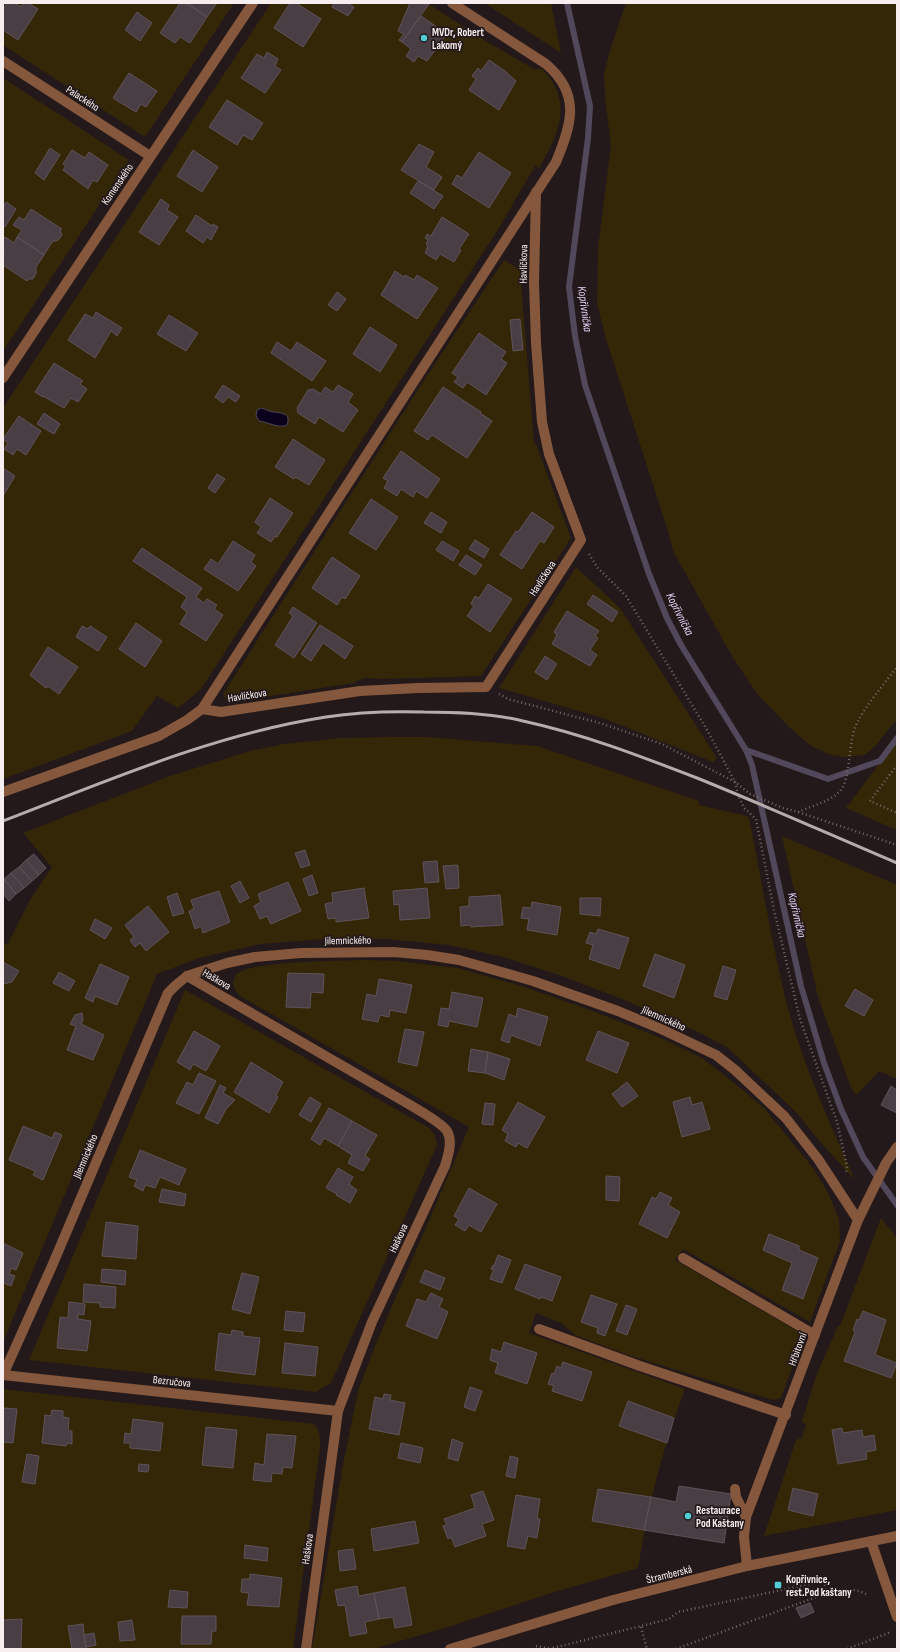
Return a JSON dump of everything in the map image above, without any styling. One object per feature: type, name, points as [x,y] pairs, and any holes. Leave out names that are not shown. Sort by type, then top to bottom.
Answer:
[{"type":"street","name":"Komenského","points":[[3,378],[253,3]]},
{"type":"street","name":"Havlíčkova","points":[[3,792],[159,736],[187,720],[202,709],[556,162],[564,143],[570,122],[569,102],[565,85],[557,73],[546,64],[452,3]]},
{"type":"street","name":"Palackého","points":[[3,61],[150,156]]},
{"type":"street","name":"Havlíčkova","points":[[202,709],[221,712],[360,690],[486,687],[581,540],[549,454],[542,422],[534,297],[536,192]]},
{"type":"street","name":"Jilemnického","points":[[3,1375],[52,1266],[168,993],[176,984],[187,976],[227,963],[255,957],[302,953],[394,952],[458,960],[533,981],[660,1028],[716,1055],[735,1070],[785,1116],[818,1159],[858,1220]]},
{"type":"street","name":"Haškova","points":[[187,976],[405,1102],[438,1124],[447,1132],[449,1141],[449,1151],[445,1166],[372,1322],[338,1411],[306,1649]]},
{"type":"street","name":"Hřbitovní","points":[[747,1566],[744,1537],[746,1517],[786,1415],[858,1220],[886,1163],[897,1147]]},
{"type":"street","points":[[683,1258],[815,1335]]},
{"type":"street","points":[[539,1329],[640,1366],[786,1415]]},
{"type":"street","name":"Bezručova","points":[[3,1375],[338,1411]]},
{"type":"street","points":[[735,1489],[736,1497],[746,1517]]},
{"type":"street","name":"Štramberská","points":[[450,1649],[613,1600],[747,1566],[897,1536]]},
{"type":"street","points":[[871,1541],[897,1617]]},
{"type":"path","points":[[581,540],[597,567],[626,596],[706,728],[735,782],[738,795],[744,808],[756,819],[774,910],[800,1019],[837,1122],[847,1166],[844,1197]]},
{"type":"path","points":[[798,812],[829,798],[840,791],[848,773],[850,744],[857,722],[897,666]]},
{"type":"path","points":[[486,687],[508,699],[603,724],[662,744],[735,782],[750,794],[783,808],[897,845]]},
{"type":"path","points":[[897,765],[870,801],[897,812]]},
{"type":"path","points":[[535,1648],[554,1649],[669,1619],[678,1612],[824,1581],[827,1593]]},
{"type":"path","points":[[676,1649],[827,1593],[851,1589],[859,1590],[866,1594]]},
{"type":"path","points":[[642,1627],[647,1649]]},
{"type":"path","points":[[847,1649],[897,1630]]},
{"type":"shaded area","points":[[3,3],[234,3],[145,137],[3,45]]},
{"type":"shaded area","points":[[271,3],[427,3],[484,40],[534,69],[542,69],[552,81],[558,93],[560,118],[557,130],[539,168],[535,166],[497,231],[201,689],[178,708],[157,696],[132,731],[3,779],[3,408]]},
{"type":"shaded area","points":[[485,3],[551,3],[561,53]]},
{"type":"shaded area","points":[[626,3],[862,3],[862,5],[865,3],[897,3],[897,719],[876,745],[865,755],[847,757],[831,755],[813,747],[788,726],[758,695],[732,656],[673,551],[668,531],[607,342],[597,304],[598,248],[611,145],[605,99],[604,75],[610,50]]},
{"type":"shaded area","points":[[3,78],[129,160],[3,351]]},
{"type":"shaded area","points":[[504,260],[520,270],[534,443],[536,444],[571,538],[481,676],[378,679],[365,678],[354,683],[231,702],[226,700],[223,694],[428,374]]},
{"type":"shaded area","points":[[261,408],[287,416],[287,425],[277,426],[259,421],[256,416],[257,410]]},
{"type":"shaded area","points":[[576,567],[620,608],[717,758],[713,762],[603,718],[499,688]]},
{"type":"shaded area","points":[[427,737],[537,746],[699,801],[699,805],[747,816],[749,818],[780,975],[792,1021],[816,1090],[855,1180],[821,1143],[796,1112],[727,1047],[692,1029],[627,1001],[562,976],[503,957],[449,945],[386,939],[324,939],[260,944],[199,958],[157,974],[3,1342],[3,945],[8,943],[30,900],[52,867],[23,833],[170,776],[250,751],[284,744],[342,738]]},
{"type":"shaded area","points":[[897,740],[897,830],[846,808]]},
{"type":"shaded area","points":[[782,836],[897,885],[897,1079],[879,1071],[856,1095],[851,1088],[818,997]]},
{"type":"shaded area","points":[[363,960],[398,961],[457,968],[522,986],[590,1010],[661,1038],[702,1058],[764,1108],[813,1168],[828,1193],[839,1219],[840,1241],[810,1322],[683,1249],[675,1260],[804,1335],[781,1398],[773,1400],[625,1354],[575,1335],[561,1323],[536,1313],[529,1333],[685,1389],[657,1477],[646,1522],[638,1568],[548,1594],[445,1628],[373,1649],[312,1649],[342,1470],[358,1391],[375,1346],[469,1127],[240,996],[236,991],[233,982],[237,974],[259,966],[297,962]]},
{"type":"shaded area","points":[[185,990],[429,1128],[435,1135],[437,1145],[331,1383],[316,1392],[29,1360]]},
{"type":"shaded area","points":[[881,1218],[897,1238],[897,1510],[764,1536],[796,1440],[802,1438],[806,1425],[802,1421],[816,1376],[838,1326],[840,1326]]},
{"type":"shaded area","points":[[3,1389],[314,1424],[319,1432],[320,1447],[293,1649],[3,1649]]},
{"type":"building","points":[[7,3],[15,3],[21,7],[24,3],[28,3],[38,9],[18,40],[3,30],[3,9]]},
{"type":"building","points":[[180,3],[186,3],[207,17],[190,43],[180,37],[175,43],[160,33]]},
{"type":"building","points":[[186,3],[217,3],[207,17]]},
{"type":"building","points":[[290,3],[296,3],[321,19],[303,47],[274,28]]},
{"type":"building","points":[[334,3],[347,3],[354,7],[348,16],[332,7]]},
{"type":"building","points":[[410,3],[429,4],[402,42],[399,40],[404,34],[398,31]]},
{"type":"building","points":[[137,12],[152,23],[140,41],[125,30]]},
{"type":"building","name":"MVDr, Robert Lakomý","points":[[421,16],[447,34],[427,61],[418,56],[414,62],[406,56],[411,49],[402,42]]},
{"type":"building","points":[[267,52],[278,59],[275,66],[281,70],[265,93],[241,78],[257,54],[264,58]]},
{"type":"building","points":[[489,60],[516,81],[499,110],[469,90],[476,79],[472,76],[478,68],[481,71]]},
{"type":"building","points":[[129,73],[157,91],[146,107],[141,104],[136,112],[113,98]]},
{"type":"building","points":[[227,100],[263,123],[252,140],[243,135],[237,145],[209,127]]},
{"type":"building","points":[[419,144],[434,152],[426,167],[442,177],[434,190],[401,170]]},
{"type":"building","points":[[50,148],[60,155],[44,180],[35,173]]},
{"type":"building","points":[[72,150],[85,158],[89,152],[108,165],[97,182],[93,180],[88,189],[63,170],[66,166],[63,164]]},
{"type":"building","points":[[193,150],[218,167],[202,192],[177,176]]},
{"type":"building","points":[[479,152],[511,173],[489,208],[452,184],[457,175],[462,178]]},
{"type":"building","points":[[418,181],[443,196],[434,209],[410,193]]},
{"type":"building","points":[[161,199],[169,205],[167,210],[178,217],[159,245],[139,232]]},
{"type":"building","points":[[6,202],[16,209],[5,227],[3,226],[3,207]]},
{"type":"building","points":[[31,209],[62,229],[60,231],[62,235],[58,240],[52,242],[44,255],[17,237],[22,230],[13,225],[19,217],[24,220]]},
{"type":"building","points":[[196,215],[212,226],[213,224],[218,227],[211,240],[207,237],[203,243],[186,231]]},
{"type":"building","points":[[442,217],[469,234],[459,249],[461,250],[454,262],[440,254],[436,260],[425,253],[428,246],[426,244],[428,240],[425,238],[427,234],[431,236]]},
{"type":"building","points":[[5,237],[14,243],[17,237],[44,255],[36,267],[36,273],[33,279],[29,279],[27,281],[3,265],[3,240]]},
{"type":"building","points":[[395,271],[404,277],[405,275],[414,280],[417,275],[438,288],[417,319],[381,295]]},
{"type":"building","points":[[337,292],[346,299],[337,311],[328,305]]},
{"type":"building","points":[[96,312],[122,328],[117,336],[111,331],[95,358],[68,340],[85,314],[93,318]]},
{"type":"building","points":[[169,315],[198,333],[186,351],[157,334]]},
{"type":"building","points":[[520,319],[523,350],[513,351],[510,320]]},
{"type":"building","points":[[370,327],[397,345],[380,372],[353,354]]},
{"type":"building","points":[[479,333],[506,352],[501,359],[507,363],[486,395],[467,382],[463,388],[454,382],[458,377],[452,373]]},
{"type":"building","points":[[277,342],[291,351],[297,342],[326,361],[312,381],[271,353]]},
{"type":"building","points":[[54,363],[83,381],[80,384],[87,389],[78,402],[71,398],[64,408],[35,392]]},
{"type":"building","points":[[223,385],[240,396],[236,402],[228,397],[223,403],[215,397]]},
{"type":"building","points":[[338,385],[353,394],[348,402],[358,410],[343,432],[319,417],[315,424],[298,413],[297,408],[308,390],[313,389],[321,394],[325,387],[333,392]]},
{"type":"building","points":[[443,387],[492,421],[467,458],[432,435],[428,440],[414,431]]},
{"type":"building","points":[[44,413],[60,424],[54,434],[37,424]]},
{"type":"building","points":[[19,416],[41,431],[26,455],[17,449],[13,455],[4,449],[8,443],[3,439]]},
{"type":"building","points":[[293,439],[325,460],[309,485],[295,477],[294,479],[275,467]]},
{"type":"building","points":[[401,451],[440,479],[427,498],[416,491],[413,497],[401,489],[397,496],[384,488],[388,481],[383,478]]},
{"type":"building","points":[[3,468],[15,476],[3,496]]},
{"type":"building","points":[[217,474],[225,479],[215,493],[208,488]]},
{"type":"building","points":[[270,498],[293,513],[277,537],[275,536],[271,542],[257,533],[261,527],[255,522]]},
{"type":"building","points":[[371,499],[398,517],[376,550],[349,533]]},
{"type":"building","points":[[431,512],[447,522],[441,533],[424,523]]},
{"type":"building","points":[[532,512],[554,527],[544,543],[540,541],[522,569],[500,555],[516,531],[518,532]]},
{"type":"building","points":[[475,540],[489,549],[484,558],[469,549]]},
{"type":"building","points":[[233,541],[255,555],[251,562],[256,566],[238,591],[204,569],[211,559],[218,564]]},
{"type":"building","points":[[442,541],[459,551],[453,561],[436,550]]},
{"type":"building","points":[[142,548],[202,588],[196,597],[204,603],[207,599],[217,605],[214,609],[223,615],[206,641],[180,624],[187,612],[181,607],[187,597],[133,561]]},
{"type":"building","points":[[466,555],[482,565],[475,575],[459,565]]},
{"type":"building","points":[[332,557],[360,576],[345,599],[342,597],[337,605],[312,588]]},
{"type":"building","points":[[488,584],[512,599],[490,632],[467,616],[474,606],[471,604],[475,596],[479,598]]},
{"type":"building","points":[[593,595],[618,612],[612,622],[587,604]]},
{"type":"building","points":[[293,607],[317,623],[294,658],[275,645],[293,616],[289,613]]},
{"type":"building","points":[[567,611],[599,631],[595,636],[598,638],[590,650],[597,655],[590,666],[552,644],[557,635],[554,632]]},
{"type":"building","points":[[136,623],[162,641],[145,667],[119,649]]},
{"type":"building","points":[[320,625],[353,646],[345,659],[323,643],[311,661],[301,654]]},
{"type":"building","points":[[82,626],[88,629],[90,626],[107,637],[98,651],[76,637]]},
{"type":"building","points":[[48,647],[78,667],[59,694],[48,686],[46,688],[30,675]]},
{"type":"building","points":[[545,656],[557,664],[547,680],[535,672]]},
{"type":"building","points":[[305,850],[310,865],[301,868],[295,853]]},
{"type":"building","points":[[34,854],[46,868],[39,875],[26,860]]},
{"type":"building","points":[[26,860],[39,875],[32,881],[19,867]]},
{"type":"building","points":[[437,861],[439,882],[425,883],[423,862]]},
{"type":"building","points":[[458,865],[459,888],[446,889],[443,866]]},
{"type":"building","points":[[19,867],[32,881],[24,888],[11,873]]},
{"type":"building","points":[[11,873],[24,888],[16,894],[4,879]]},
{"type":"building","points":[[312,875],[318,893],[309,896],[303,879]]},
{"type":"building","points":[[4,879],[16,894],[9,901],[3,894]]},
{"type":"building","points":[[240,881],[249,898],[240,903],[231,886]]},
{"type":"building","points":[[288,882],[301,911],[271,924],[267,916],[260,919],[254,906],[261,902],[258,894]]},
{"type":"building","points":[[364,888],[369,918],[336,922],[336,918],[328,919],[325,904],[333,902],[332,893]]},
{"type":"building","points":[[427,888],[430,918],[400,920],[399,904],[394,905],[393,891]]},
{"type":"building","points":[[219,891],[230,922],[203,933],[201,926],[195,929],[189,911],[194,909],[191,900]]},
{"type":"building","points":[[177,893],[184,913],[173,916],[167,897]]},
{"type":"building","points":[[500,895],[503,925],[471,927],[470,925],[461,926],[460,907],[469,906],[469,897]]},
{"type":"building","points":[[580,898],[601,898],[600,916],[580,914]]},
{"type":"building","points":[[532,902],[561,907],[557,935],[527,930],[529,919],[521,918],[523,907],[531,908]]},
{"type":"building","points":[[148,906],[169,932],[146,951],[140,943],[135,947],[130,940],[134,937],[125,925]]},
{"type":"building","points":[[95,919],[112,928],[105,939],[90,930]]},
{"type":"building","points":[[598,929],[629,938],[619,969],[589,959],[593,945],[586,943],[590,932],[596,934]]},
{"type":"building","points":[[655,954],[685,965],[674,998],[643,986]]},
{"type":"building","points":[[3,962],[19,971],[12,982],[3,984]]},
{"type":"building","points":[[100,964],[129,977],[117,1005],[95,996],[93,1002],[85,998]]},
{"type":"building","points":[[723,966],[736,970],[727,1000],[714,996]]},
{"type":"building","points":[[59,972],[75,981],[69,991],[53,983]]},
{"type":"building","points":[[288,973],[324,974],[323,993],[311,992],[310,1008],[286,1007]]},
{"type":"building","points":[[379,979],[412,985],[406,1013],[390,1010],[389,1017],[380,1015],[378,1022],[362,1019],[367,994],[376,996]]},
{"type":"building","points":[[855,989],[873,1000],[864,1016],[845,1006]]},
{"type":"building","points":[[452,992],[483,998],[477,1027],[449,1021],[448,1027],[438,1025],[441,1008],[449,1009]]},
{"type":"building","points":[[518,1008],[548,1017],[540,1046],[511,1035],[509,1043],[501,1040],[509,1014],[516,1017]]},
{"type":"building","points":[[82,1013],[83,1020],[81,1024],[104,1035],[93,1060],[67,1050],[76,1026],[70,1024],[75,1015]]},
{"type":"building","points":[[405,1029],[424,1032],[417,1066],[398,1062]]},
{"type":"building","points":[[194,1031],[220,1046],[206,1071],[193,1064],[190,1070],[177,1062]]},
{"type":"building","points":[[598,1031],[629,1043],[617,1073],[586,1060]]},
{"type":"building","points":[[471,1049],[488,1052],[485,1073],[468,1071]]},
{"type":"building","points":[[488,1052],[510,1059],[504,1080],[485,1073]]},
{"type":"building","points":[[251,1062],[283,1082],[276,1095],[278,1097],[269,1113],[234,1092]]},
{"type":"building","points":[[199,1073],[216,1081],[199,1114],[176,1103],[187,1082],[193,1085]]},
{"type":"building","points":[[627,1082],[638,1096],[622,1107],[612,1094]]},
{"type":"building","points":[[220,1085],[226,1088],[223,1093],[235,1100],[226,1109],[218,1124],[205,1118]]},
{"type":"building","points":[[891,1086],[897,1090],[897,1113],[881,1105]]},
{"type":"building","points":[[310,1097],[321,1104],[311,1122],[299,1115]]},
{"type":"building","points":[[690,1097],[692,1105],[702,1102],[710,1129],[682,1137],[673,1102]]},
{"type":"building","points":[[518,1102],[545,1117],[527,1148],[518,1143],[516,1147],[505,1141],[508,1134],[502,1130]]},
{"type":"building","points":[[485,1103],[495,1104],[493,1125],[482,1124]]},
{"type":"building","points":[[329,1108],[352,1121],[338,1146],[324,1138],[320,1145],[311,1139]]},
{"type":"building","points":[[352,1121],[377,1135],[365,1156],[370,1159],[363,1171],[348,1163],[352,1155],[338,1146]]},
{"type":"building","points":[[23,1126],[52,1138],[55,1132],[62,1135],[43,1180],[33,1175],[35,1171],[9,1160]]},
{"type":"building","points":[[140,1150],[186,1169],[179,1185],[160,1177],[155,1188],[145,1185],[143,1191],[134,1186],[137,1180],[129,1177]]},
{"type":"building","points":[[338,1168],[353,1177],[349,1184],[357,1190],[350,1203],[326,1188]]},
{"type":"building","points":[[606,1176],[620,1177],[619,1201],[606,1200]]},
{"type":"building","points":[[469,1188],[497,1204],[481,1232],[469,1225],[465,1231],[455,1225],[459,1219],[454,1216]]},
{"type":"building","points":[[162,1189],[186,1194],[184,1206],[159,1202]]},
{"type":"building","points":[[660,1192],[672,1198],[668,1205],[680,1212],[667,1238],[639,1224],[652,1197],[656,1199]]},
{"type":"building","points":[[106,1222],[138,1226],[136,1259],[102,1256]]},
{"type":"building","points":[[769,1234],[799,1246],[799,1250],[818,1258],[803,1299],[782,1290],[792,1263],[763,1250]]},
{"type":"building","points":[[3,1243],[23,1253],[16,1270],[11,1268],[9,1274],[15,1276],[11,1286],[3,1283]]},
{"type":"building","points":[[498,1255],[511,1260],[502,1283],[490,1279],[494,1269],[491,1269],[493,1265],[494,1266]]},
{"type":"building","points":[[525,1264],[561,1277],[552,1301],[541,1297],[540,1299],[515,1289]]},
{"type":"building","points":[[102,1269],[126,1271],[125,1285],[101,1282]]},
{"type":"building","points":[[425,1270],[445,1278],[440,1290],[420,1282]]},
{"type":"building","points":[[242,1273],[259,1277],[250,1314],[232,1309]]},
{"type":"building","points":[[84,1284],[116,1287],[115,1308],[100,1307],[100,1303],[83,1302]]},
{"type":"building","points":[[431,1293],[443,1299],[439,1307],[448,1312],[437,1339],[406,1326],[417,1299],[426,1302]]},
{"type":"building","points":[[591,1295],[617,1304],[605,1336],[597,1333],[598,1328],[581,1322]]},
{"type":"building","points":[[69,1302],[85,1304],[84,1315],[78,1314],[78,1319],[91,1321],[87,1351],[57,1348],[60,1317],[68,1318]]},
{"type":"building","points":[[626,1305],[637,1309],[627,1335],[616,1331]]},
{"type":"building","points":[[286,1311],[305,1313],[303,1332],[284,1330]]},
{"type":"building","points":[[863,1311],[886,1320],[875,1355],[897,1363],[891,1378],[844,1361],[855,1332],[853,1330],[857,1319],[859,1320]]},
{"type":"building","points":[[232,1330],[243,1332],[243,1336],[260,1338],[255,1375],[215,1370],[219,1333],[231,1335]]},
{"type":"building","points":[[504,1342],[537,1353],[527,1384],[495,1373],[498,1363],[490,1360],[492,1349],[501,1352]]},
{"type":"building","points":[[285,1343],[318,1347],[315,1376],[282,1373]]},
{"type":"building","points":[[563,1362],[592,1372],[582,1401],[552,1391],[554,1386],[548,1384],[552,1373],[554,1374],[557,1366],[561,1368]]},
{"type":"building","points":[[470,1387],[482,1391],[475,1411],[464,1407]]},
{"type":"building","points":[[384,1394],[391,1395],[390,1400],[405,1403],[399,1435],[369,1429],[375,1397],[383,1399]]},
{"type":"building","points":[[628,1401],[674,1418],[667,1443],[619,1426]]},
{"type":"building","points":[[3,1408],[17,1409],[13,1443],[3,1442]]},
{"type":"building","points":[[52,1410],[63,1411],[63,1417],[69,1418],[68,1431],[72,1431],[72,1444],[67,1443],[66,1446],[42,1443],[45,1415],[51,1416]]},
{"type":"building","points":[[133,1419],[163,1423],[160,1451],[130,1448],[130,1443],[124,1443],[125,1433],[131,1434]]},
{"type":"building","points":[[206,1427],[237,1430],[233,1468],[202,1465]]},
{"type":"building","points":[[842,1428],[843,1433],[862,1430],[863,1437],[874,1435],[876,1450],[866,1452],[867,1459],[838,1464],[832,1430]]},
{"type":"building","points":[[267,1434],[296,1436],[292,1468],[283,1467],[282,1474],[272,1473],[271,1482],[253,1480],[255,1463],[264,1465]]},
{"type":"building","points":[[452,1439],[463,1443],[458,1461],[448,1458]]},
{"type":"building","points":[[401,1443],[423,1448],[420,1463],[398,1458]]},
{"type":"building","points":[[27,1454],[39,1456],[35,1484],[22,1482]]},
{"type":"building","points":[[510,1456],[518,1458],[515,1478],[506,1476]]},
{"type":"building","points":[[139,1464],[149,1465],[148,1472],[138,1471]]},
{"type":"building","name":"Restaurace Pod Kaštany","points":[[679,1486],[731,1494],[724,1543],[644,1530],[651,1497],[676,1502]]},
{"type":"building","points":[[793,1488],[818,1494],[813,1516],[788,1510]]},
{"type":"building","points":[[598,1489],[651,1497],[644,1530],[592,1521]]},
{"type":"building","points":[[483,1491],[494,1520],[482,1524],[486,1536],[455,1547],[451,1537],[448,1539],[443,1526],[447,1525],[444,1519],[475,1508],[471,1495]]},
{"type":"building","points":[[516,1495],[540,1499],[537,1518],[540,1519],[537,1538],[528,1536],[525,1549],[507,1546]]},
{"type":"building","points":[[415,1521],[419,1543],[374,1551],[371,1529]]},
{"type":"building","points":[[245,1545],[268,1548],[267,1561],[244,1558]]},
{"type":"building","points":[[353,1549],[356,1569],[340,1571],[338,1551]]},
{"type":"building","points":[[250,1574],[282,1578],[279,1607],[247,1605],[249,1593],[241,1592],[242,1579],[250,1579]]},
{"type":"building","points":[[357,1586],[359,1596],[374,1593],[379,1619],[365,1622],[367,1633],[350,1636],[345,1605],[338,1606],[335,1590]]},
{"type":"building","points":[[405,1587],[412,1625],[395,1628],[393,1617],[379,1619],[374,1593]]},
{"type":"building","points":[[170,1590],[188,1592],[187,1608],[168,1607]]},
{"type":"building","points":[[810,1603],[814,1612],[801,1618],[796,1608]]},
{"type":"building","points":[[182,1616],[216,1616],[216,1631],[212,1631],[211,1644],[181,1644]]},
{"type":"building","points":[[22,1619],[21,1649],[3,1649],[3,1620]]},
{"type":"building","points":[[132,1620],[135,1640],[120,1641],[118,1622]]},
{"type":"building","points":[[83,1624],[86,1649],[72,1649],[68,1626]]},
{"type":"building","points":[[94,1633],[96,1645],[86,1647],[84,1635]]},
{"type":"waterway","name":"Kopřivnička","points":[[567,3],[590,106],[588,138],[569,287],[575,336],[585,385],[649,574],[667,618],[681,645],[746,750],[752,765],[801,986],[824,1063],[841,1109],[863,1157],[897,1205]]},
{"type":"waterway","points":[[746,750],[828,779],[880,761],[897,738]]},
{"type":"railway","points":[[3,821],[162,760],[243,735],[285,725],[338,715],[363,713],[461,713],[511,718],[567,732],[611,746],[722,788],[897,863]]},
{"type":"place","name":"MVDr, Robert Lakomý","points":[[424,38]]},
{"type":"place","name":"Restaurace Pod Kaštany","points":[[688,1516]]},
{"type":"place","name":"Kopřivnice, rest.Pod kaštany","points":[[778,1585]]}]
